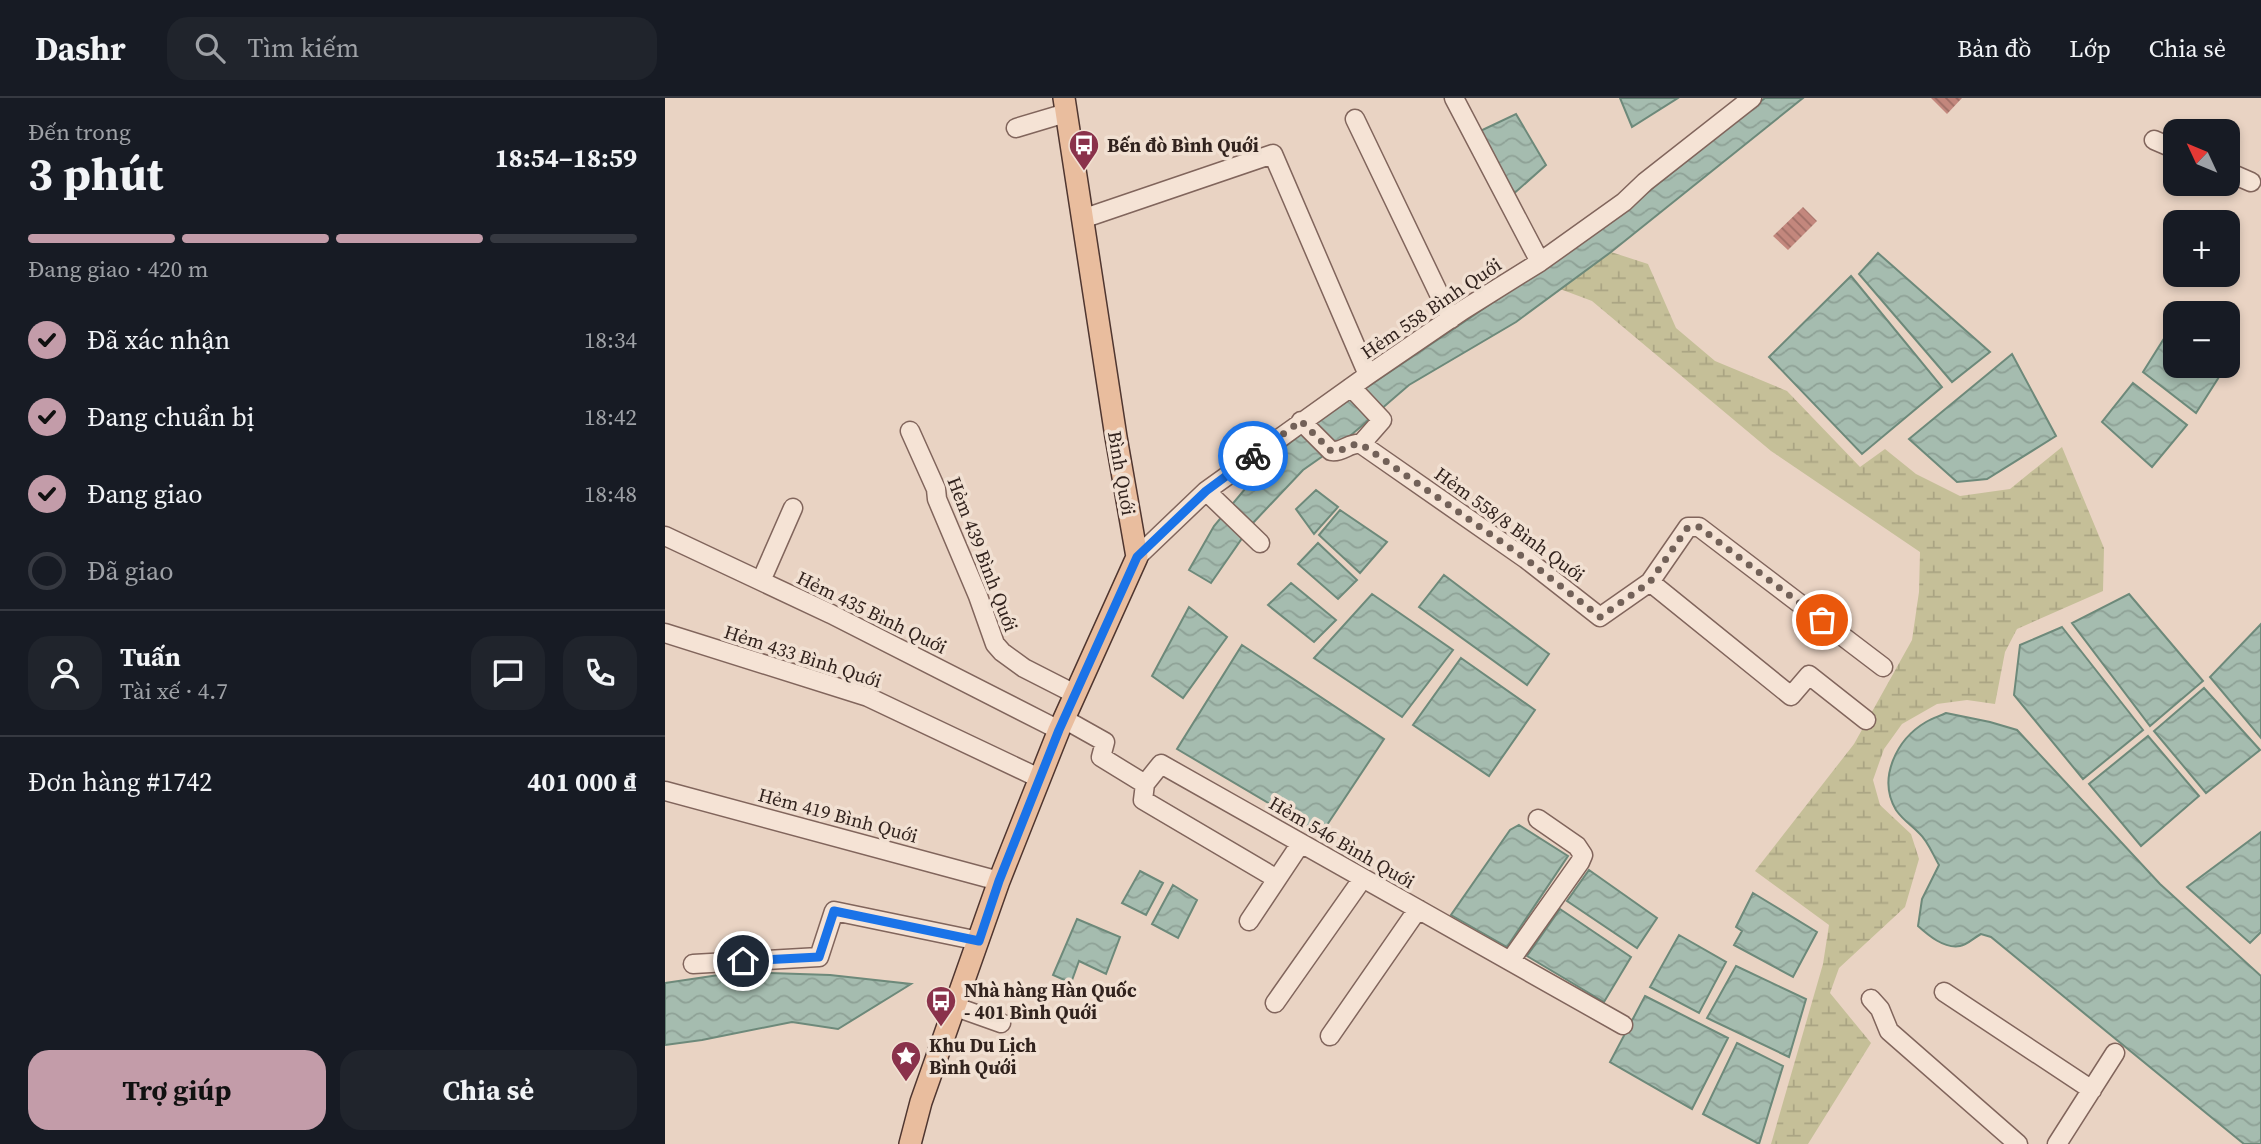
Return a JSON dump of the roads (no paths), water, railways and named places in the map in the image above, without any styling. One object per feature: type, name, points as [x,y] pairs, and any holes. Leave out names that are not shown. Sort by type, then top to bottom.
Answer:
[{"type":"main road","name":"Bình Quới","points":[[1065,102],[1137,557]]},
{"type":"main road","points":[[910,1144],[921,1102],[999,881],[1062,724],[1137,557]]},
{"type":"street","points":[[1454,98],[1540,262]]},
{"type":"street","name":"Hẻm 558 Bình Quới","points":[[1137,557],[1206,491],[1353,389],[1368,375],[1540,262],[1624,202],[1645,182],[1752,98]]},
{"type":"street","points":[[1017,128],[1065,102]]},
{"type":"street","points":[[1355,119],[1451,319]]},
{"type":"street","points":[[2154,140],[2163,144]]},
{"type":"street","points":[[1082,219],[1273,154],[1368,375]]},
{"type":"street","points":[[2240,177],[2251,182]]},
{"type":"street","points":[[1303,423],[1330,450],[1336,452],[1353,444],[1361,444],[1382,420],[1353,389]]},
{"type":"street","name":"Hẻm 439 Bình Quới","points":[[910,431],[936,489],[937,499],[995,644],[1024,668],[1075,694]]},
{"type":"street","name":"Hẻm 558/8 Bình Quới","points":[[1361,444],[1526,559],[1600,617],[1650,582],[1688,527],[1699,527],[1883,667]]},
{"type":"street","points":[[1206,491],[1255,538]]},
{"type":"street","points":[[761,581],[793,508]]},
{"type":"street","name":"Hẻm 435 Bình Quới","points":[[665,536],[1062,724]]},
{"type":"street","points":[[1650,582],[1791,696],[1809,676],[1866,720]]},
{"type":"street","name":"Hẻm 433 Bình Quới","points":[[665,633],[868,697],[1039,778]]},
{"type":"street","points":[[1062,724],[1105,741],[1101,757],[1145,783],[1143,800],[1277,879]]},
{"type":"street","name":"Hẻm 546 Bình Quới","points":[[1145,783],[1161,764],[1623,1025]]},
{"type":"street","name":"Hẻm 419 Bình Quới","points":[[665,791],[999,881]]},
{"type":"street","points":[[1510,961],[1583,855],[1577,846],[1538,819]]},
{"type":"street","points":[[1249,921],[1301,843]]},
{"type":"street","points":[[1275,1003],[1363,878]]},
{"type":"street","points":[[1330,1036],[1418,909]]},
{"type":"street","points":[[693,964],[819,957],[834,911],[979,941]]},
{"type":"street","points":[[1944,992],[2092,1090]]},
{"type":"street","points":[[1871,999],[1880,1009],[1889,1031],[2018,1144]]},
{"type":"street","points":[[955,1007],[1001,1023]]},
{"type":"street","points":[[2057,1144],[2115,1053]]},
{"type":"water","points":[[1620,98],[1678,98],[1632,127]]},
{"type":"water","points":[[1765,98],[1803,98],[1611,252],[1516,322],[1409,385],[1343,442],[1303,470],[1252,524],[1211,583],[1189,570],[1214,526],[1271,458],[1320,419],[1603,228]]},
{"type":"water","points":[[1516,114],[1546,165],[1510,197],[1476,133]]},
{"type":"water","points":[[1878,253],[1990,352],[1952,382],[1859,274]]},
{"type":"water","points":[[1851,276],[1942,387],[1862,454],[1769,357]]},
{"type":"water","points":[[2163,340],[2163,378],[2218,378],[2196,413],[2143,372]]},
{"type":"water","points":[[2012,354],[2056,436],[1987,479],[1957,482],[1909,439]]},
{"type":"water","points":[[2133,383],[2187,425],[2152,467],[2102,422]]},
{"type":"water","points":[[1316,490],[1338,507],[1314,534],[1296,509]]},
{"type":"water","points":[[1340,510],[1387,542],[1360,573],[1319,535]]},
{"type":"water","points":[[1318,543],[1357,580],[1338,599],[1298,564]]},
{"type":"water","points":[[1444,575],[1549,654],[1527,685],[1419,607]]},
{"type":"water","points":[[1291,583],[1336,620],[1314,642],[1268,605]]},
{"type":"water","points":[[1372,594],[1453,650],[1402,717],[1314,658]]},
{"type":"water","points":[[2129,594],[2203,681],[2150,726],[2072,623]]},
{"type":"water","points":[[1189,607],[1227,637],[1183,698],[1152,676]]},
{"type":"water","points":[[2261,624],[2261,738],[2210,677]]},
{"type":"water","points":[[2062,627],[2143,730],[2083,779],[2014,695],[2020,645]]},
{"type":"water","points":[[1242,645],[1384,739],[1321,834],[1177,749]]},
{"type":"water","points":[[1461,658],[1535,710],[1489,776],[1413,725]]},
{"type":"water","points":[[2204,688],[2260,750],[2206,793],[2154,731]]},
{"type":"water","points":[[1946,713],[2017,730],[2160,884],[2261,976],[2261,1144],[2244,1144],[1991,937],[1981,934],[1965,944],[1954,946],[1937,941],[1918,926],[1922,899],[1939,865],[1922,836],[1896,810],[1891,798],[1889,773],[1906,738],[1926,722]]},
{"type":"water","points":[[2148,736],[2199,796],[2141,846],[2089,784]]},
{"type":"water","points":[[1519,825],[1568,856],[1507,947],[1451,915],[1510,830]]},
{"type":"water","points":[[2261,832],[2261,932],[2250,943],[2187,887]]},
{"type":"water","points":[[1589,870],[1657,918],[1637,948],[1567,901]]},
{"type":"water","points":[[1140,871],[1163,883],[1146,915],[1122,903]]},
{"type":"water","points":[[1173,885],[1197,900],[1178,938],[1152,924]]},
{"type":"water","points":[[1753,893],[1817,932],[1793,977],[1734,945],[1742,931],[1736,927]]},
{"type":"water","points":[[1560,909],[1631,957],[1604,1002],[1527,956]]},
{"type":"water","points":[[1077,919],[1120,937],[1106,974],[1079,961],[1071,983],[1053,975]]},
{"type":"water","points":[[1679,935],[1726,962],[1699,1013],[1650,987]]},
{"type":"water","points":[[1736,966],[1806,999],[1789,1057],[1707,1018]]},
{"type":"water","points":[[739,972],[830,975],[911,984],[838,1029],[792,1022],[665,1045],[665,983]]},
{"type":"water","points":[[1645,996],[1728,1038],[1692,1109],[1610,1062]]},
{"type":"water","points":[[1737,1043],[1783,1066],[1759,1144],[1703,1114]]},
{"type":"place","name":"Bến đò Bình Quới","points":[[1084,172]]},
{"type":"place","name":"Nhà hàng Hàn Quốc - 401 Bình Quới","points":[[941,1028]]},
{"type":"place","name":"Khu Du Lịch Bình Qưới","points":[[906,1083]]}]
